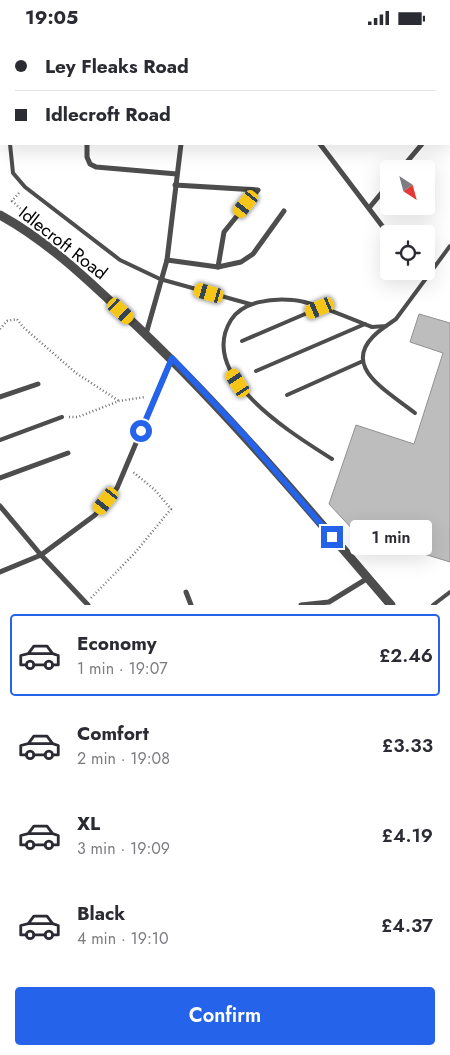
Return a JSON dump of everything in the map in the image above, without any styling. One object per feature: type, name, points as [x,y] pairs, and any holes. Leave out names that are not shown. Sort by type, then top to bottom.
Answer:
[{"type":"street","points":[[87,145],[87,157],[90,164],[96,167],[177,174]]},
{"type":"street","points":[[146,334],[160,279],[167,260],[181,145]]},
{"type":"street","points":[[321,145],[382,225]]},
{"type":"street","points":[[409,160],[421,145]]},
{"type":"street","points":[[175,185],[258,190],[224,232],[218,267]]},
{"type":"street","points":[[369,208],[380,195]]},
{"type":"street","points":[[167,260],[218,267],[241,262],[253,255],[284,211]]},
{"type":"street","name":"Idlecroft Road","points":[[0,215],[13,222],[84,276],[172,358],[246,437],[391,605]]},
{"type":"street","points":[[0,572],[41,555],[95,515],[118,487],[172,358]]},
{"type":"street","points":[[0,397],[38,384]]},
{"type":"street","points":[[0,478],[68,453]]},
{"type":"street","points":[[0,506],[41,555],[88,605]]},
{"type":"street","points":[[300,605],[329,602],[368,578]]},
{"type":"street","points":[[186,592],[191,605]]},
{"type":"lane","points":[[10,145],[13,173],[25,187],[120,260],[160,279],[250,305]]},
{"type":"lane","points":[[415,413],[373,379],[365,370],[363,361],[365,344],[396,319],[450,246]]},
{"type":"lane","points":[[332,459],[278,425],[238,383],[226,365],[223,347],[225,329],[234,315],[250,305],[272,300],[295,300],[372,327],[386,326]]},
{"type":"lane","points":[[242,341],[320,308]]},
{"type":"lane","points":[[256,371],[365,324]]},
{"type":"lane","points":[[287,395],[363,361]]},
{"type":"lane","points":[[0,441],[62,417]]},
{"type":"lane","points":[[433,605],[449,594]]},
{"type":"path","points":[[13,222],[23,211],[12,201],[25,187]]},
{"type":"path","points":[[0,329],[6,321],[17,319],[23,327],[76,373],[119,401]]},
{"type":"path","points":[[62,417],[78,417],[119,401],[157,395]]},
{"type":"path","points":[[92,598],[134,554],[171,509],[155,490],[126,467]]},
{"type":"building","points":[[419,314],[450,323],[450,562],[356,533],[329,504],[356,425],[414,444],[443,353],[410,342]]},
{"type":"route","points":[[141,431],[172,358],[246,437],[332,537]]}]
